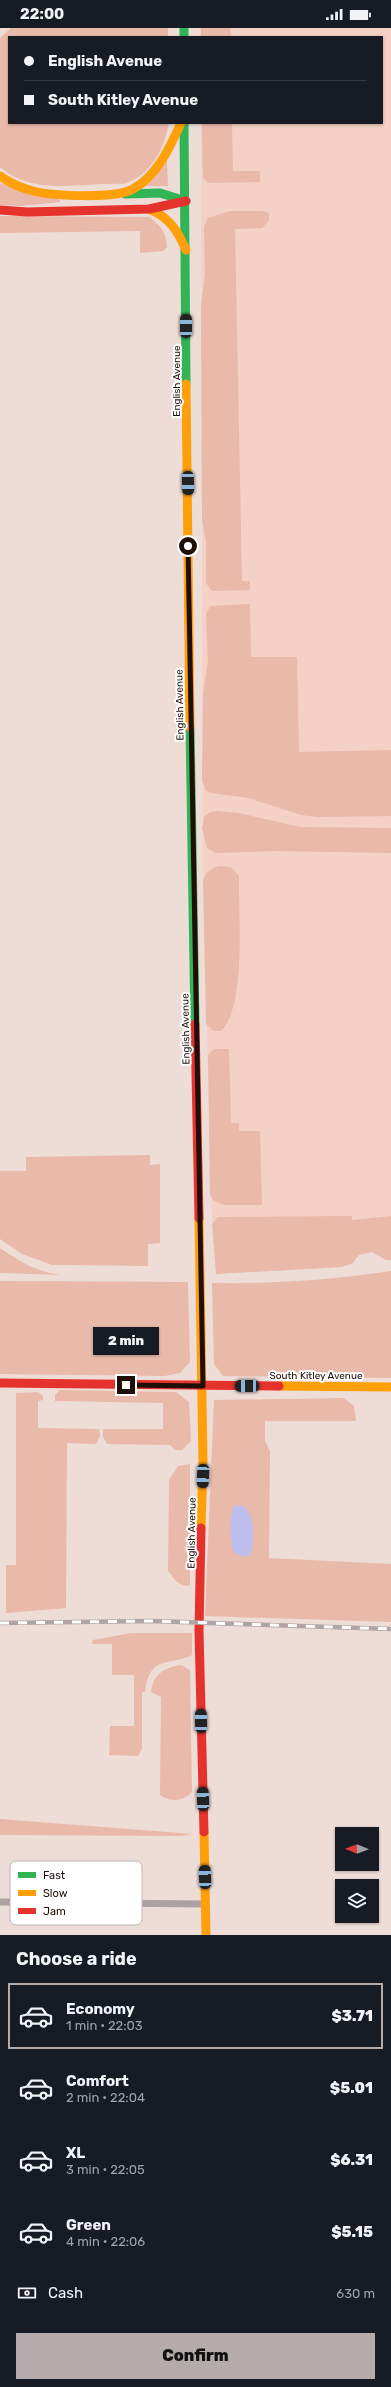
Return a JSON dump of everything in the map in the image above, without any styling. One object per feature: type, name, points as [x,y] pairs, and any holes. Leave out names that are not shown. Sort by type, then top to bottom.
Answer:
[{"type":"main road","points":[[123,194],[143,182],[161,162],[180,124]]},
{"type":"main road","name":"English Avenue","points":[[184,124],[186,200],[189,694],[203,1386],[203,1469],[199,1631],[206,1935]]},
{"type":"main road","points":[[0,176],[21,188],[38,192],[123,194],[160,193],[186,200]]},
{"type":"main road","points":[[0,210],[27,212],[150,209],[165,207],[186,200]]},
{"type":"main road","points":[[150,209],[158,212],[175,227],[186,250]]},
{"type":"main road","name":"South Kitley Avenue","points":[[0,1383],[391,1387]]},
{"type":"street","points":[[0,1902],[10,1902]]},
{"type":"street","points":[[142,1903],[205,1904]]},
{"type":"shaded area","points":[[11,28],[168,28],[168,36],[8,36],[8,124],[169,124],[160,152],[149,168],[133,180],[123,184],[59,186],[28,182],[13,176],[0,167],[0,38]]},
{"type":"shaded area","points":[[200,28],[391,28],[391,1216],[351,1220],[212,1224],[203,864],[201,124],[383,124],[383,36],[200,36]]},
{"type":"shaded area","points":[[201,28],[230,28],[231,36],[201,36]]},
{"type":"shaded area","points":[[202,124],[232,124],[233,171],[260,171],[260,182],[209,183],[203,178]]},
{"type":"shaded area","points":[[167,161],[168,186],[145,186]]},
{"type":"shaded area","points":[[0,183],[60,200],[60,202],[21,206],[0,205]]},
{"type":"shaded area","points":[[230,211],[262,211],[269,213],[269,220],[262,228],[235,229],[242,581],[250,581],[250,590],[212,591],[206,583],[206,541],[202,520],[201,305],[205,275],[204,227],[208,218]]},
{"type":"shaded area","points":[[0,216],[149,217],[157,223],[164,233],[167,247],[163,251],[140,253],[140,231],[0,233]]},
{"type":"shaded area","points":[[250,604],[251,657],[297,657],[299,752],[391,750],[391,816],[318,817],[301,815],[249,798],[211,793],[206,790],[202,781],[203,694],[208,661],[206,613],[211,606]]},
{"type":"shaded area","points":[[217,811],[239,813],[300,827],[391,828],[391,853],[275,851],[216,853],[207,848],[202,828],[204,817],[210,812]]},
{"type":"shaded area","points":[[220,866],[231,867],[239,876],[240,934],[238,980],[235,1001],[229,1018],[221,1031],[214,1031],[206,1024],[203,880],[209,870]]},
{"type":"shaded area","points":[[214,1049],[229,1049],[231,1123],[239,1123],[239,1131],[260,1131],[262,1205],[224,1205],[213,1200],[210,1194],[208,1055]]},
{"type":"shaded area","points":[[150,1155],[150,1165],[160,1164],[160,1243],[148,1244],[148,1266],[52,1265],[22,1254],[0,1239],[0,1171],[26,1171],[26,1157]]},
{"type":"shaded area","points":[[352,1216],[352,1220],[391,1216],[391,1260],[386,1260],[372,1252],[359,1255],[353,1263],[342,1267],[216,1274],[212,1224],[218,1217]]},
{"type":"shaded area","points":[[0,1248],[36,1269],[61,1275],[0,1273]]},
{"type":"shaded area","points":[[391,1271],[391,1378],[223,1376],[214,1364],[212,1283],[302,1281]]},
{"type":"shaded area","points":[[0,1281],[188,1282],[190,1362],[180,1373],[165,1376],[0,1374]]},
{"type":"shaded area","points":[[60,1390],[176,1392],[189,1402],[191,1441],[182,1450],[175,1450],[170,1445],[107,1444],[103,1437],[103,1429],[163,1429],[163,1403],[55,1401],[55,1395]]},
{"type":"shaded area","points":[[38,1392],[43,1396],[43,1400],[38,1401],[38,1428],[99,1429],[100,1436],[96,1444],[67,1443],[66,1608],[6,1613],[6,1565],[16,1565],[16,1393]]},
{"type":"shaded area","points":[[344,1398],[354,1406],[356,1421],[265,1421],[265,1441],[270,1451],[269,1558],[391,1564],[391,1622],[205,1616],[214,1400]]},
{"type":"shaded area","points":[[190,1464],[190,1585],[186,1586],[180,1584],[168,1571],[169,1480],[178,1466]]},
{"type":"shaded area","points":[[131,1633],[192,1633],[192,1655],[161,1664],[151,1672],[147,1680],[145,1692],[142,1692],[142,1749],[138,1756],[109,1755],[110,1726],[134,1726],[134,1675],[112,1675],[112,1644],[92,1644],[93,1640]]},
{"type":"shaded area","points":[[181,1665],[190,1670],[192,1792],[181,1799],[172,1800],[164,1798],[160,1795],[161,1697],[151,1692],[154,1681],[160,1673],[169,1668]]},
{"type":"shaded area","points":[[0,1819],[193,1834],[180,1836],[0,1835]]},
{"type":"water","points":[[241,1505],[249,1514],[253,1527],[251,1554],[245,1557],[234,1553],[231,1542],[230,1523],[232,1511],[234,1506]]},
{"type":"railway","points":[[0,1623],[151,1621],[391,1629]]},
{"type":"traffic: fast","points":[[184,28],[184,36]]},
{"type":"traffic: fast","points":[[184,124],[186,384]]},
{"type":"traffic: fast","points":[[125,194],[160,193],[186,201]]},
{"type":"traffic: fast","points":[[190,727],[195,1024]]},
{"type":"traffic: slow","points":[[0,176],[20,187],[43,193],[84,196],[124,192],[133,189],[142,183],[156,169],[181,124]]},
{"type":"traffic: slow","points":[[149,209],[162,216],[172,225],[186,250]]},
{"type":"traffic: slow","points":[[186,384],[190,727]]},
{"type":"traffic: slow","points":[[199,1218],[203,1461],[201,1528]]},
{"type":"traffic: slow","points":[[279,1386],[391,1387]]},
{"type":"traffic: slow","points":[[204,1832],[206,1935]]},
{"type":"traffic: jam","points":[[0,210],[27,212],[149,209],[186,201]]},
{"type":"traffic: jam","points":[[195,1024],[199,1218]]},
{"type":"traffic: jam","points":[[0,1383],[279,1386]]},
{"type":"traffic: jam","points":[[201,1528],[199,1631],[204,1832]]},
{"type":"route","points":[[126,1385],[203,1386],[190,726],[188,546]]}]
